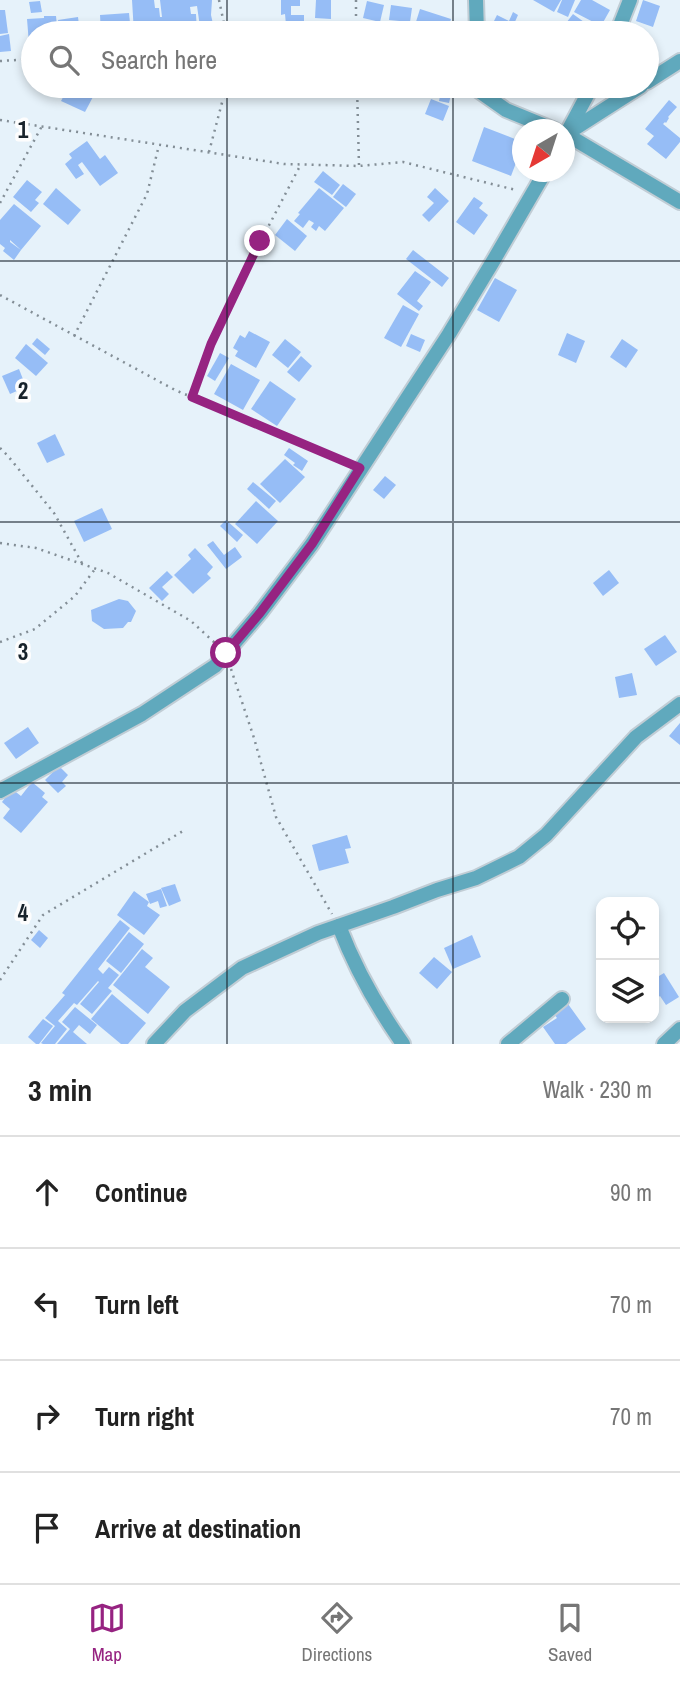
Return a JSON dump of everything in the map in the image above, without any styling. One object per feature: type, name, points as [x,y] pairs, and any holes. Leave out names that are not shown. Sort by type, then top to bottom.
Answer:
[{"type":"street","points":[[476,0],[477,21]]},
{"type":"street","points":[[622,21],[630,0]]},
{"type":"street","points":[[659,74],[680,61]]},
{"type":"street","points":[[489,98],[506,110],[528,119]]},
{"type":"street","points":[[571,119],[584,98]]},
{"type":"street","points":[[575,125],[621,98]]},
{"type":"street","points":[[575,141],[680,202]]},
{"type":"street","points":[[0,791],[142,714],[215,666],[260,613],[312,544],[449,334],[539,182]]},
{"type":"street","points":[[154,1044],[185,1012],[242,968],[318,933],[476,878],[519,857],[546,835],[636,737],[680,704]]},
{"type":"street","points":[[338,926],[384,1018],[403,1044]]},
{"type":"street","points":[[508,1044],[562,999]]},
{"type":"street","points":[[664,1044],[680,1029]]},
{"type":"path","points":[[219,0],[223,21]]},
{"type":"path","points":[[356,0],[356,21]]},
{"type":"path","points":[[0,61],[21,60]]},
{"type":"path","points":[[209,152],[223,98]]},
{"type":"path","points":[[357,98],[359,166]]},
{"type":"path","points":[[0,120],[284,164],[359,166],[402,162],[532,194]]},
{"type":"path","points":[[0,203],[42,126]]},
{"type":"path","points":[[74,336],[147,194],[159,145]]},
{"type":"path","points":[[192,397],[211,344],[250,261],[301,164]]},
{"type":"path","points":[[0,295],[175,390],[360,468]]},
{"type":"path","points":[[0,448],[54,513],[83,565]]},
{"type":"path","points":[[0,543],[36,548],[108,573],[191,621],[226,653],[276,817],[338,926]]},
{"type":"path","points":[[0,642],[35,629],[75,596],[96,569]]},
{"type":"path","points":[[0,980],[43,915],[183,831]]},
{"type":"building","points":[[132,0],[154,0],[155,8],[159,8],[162,17],[160,0],[212,0],[212,21],[199,21],[197,6],[190,7],[191,14],[196,14],[196,21],[133,21]]},
{"type":"building","points":[[281,0],[300,0],[300,6],[291,6],[291,15],[304,15],[304,21],[286,21],[285,14],[281,15]]},
{"type":"building","points":[[316,0],[331,0],[331,19],[315,18]]},
{"type":"building","points":[[533,0],[561,0],[554,12]]},
{"type":"building","points":[[562,0],[575,0],[568,17],[557,12]]},
{"type":"building","points":[[581,0],[592,0],[610,10],[604,21],[591,21],[574,12]]},
{"type":"building","points":[[643,0],[660,6],[655,21],[636,21]]},
{"type":"building","points":[[40,1],[42,12],[31,13],[29,2]]},
{"type":"building","points":[[367,1],[384,5],[380,21],[363,18]]},
{"type":"building","points":[[391,5],[412,8],[410,21],[389,20]]},
{"type":"building","points":[[420,9],[451,19],[450,21],[416,21]]},
{"type":"building","points":[[0,10],[5,10],[8,33],[0,34]]},
{"type":"building","points":[[513,12],[518,15],[515,21],[509,21]]},
{"type":"building","points":[[129,13],[130,21],[100,21],[100,15]]},
{"type":"building","points":[[573,14],[583,21],[568,21]]},
{"type":"building","points":[[497,15],[509,21],[494,21]]},
{"type":"building","points":[[56,16],[56,21],[27,21],[27,19]]},
{"type":"building","points":[[78,17],[78,21],[58,21]]},
{"type":"building","points":[[9,34],[11,51],[0,52],[0,36]]},
{"type":"building","points":[[63,98],[92,98],[85,112],[61,101]]},
{"type":"building","points":[[440,98],[450,98],[449,103],[439,101]]},
{"type":"building","points":[[431,99],[449,106],[443,121],[425,114]]},
{"type":"building","points":[[669,100],[677,107],[663,124],[680,138],[680,142],[666,159],[647,144],[654,136],[645,129]]},
{"type":"building","points":[[484,127],[512,138],[511,176],[472,161]]},
{"type":"building","points":[[87,141],[100,159],[105,155],[118,173],[100,186],[82,162],[78,165],[84,174],[76,179],[65,164],[72,158],[69,154]]},
{"type":"building","points":[[323,171],[340,185],[332,195],[314,182]]},
{"type":"building","points":[[27,180],[42,192],[35,200],[39,203],[31,212],[13,197]]},
{"type":"building","points":[[343,184],[356,194],[346,207],[333,197]]},
{"type":"building","points":[[56,188],[81,210],[68,225],[43,204]]},
{"type":"building","points":[[319,188],[344,208],[325,231],[319,226],[316,231],[311,227],[314,223],[309,220],[303,228],[294,221]]},
{"type":"building","points":[[435,188],[449,201],[429,222],[422,215],[434,203],[427,197]]},
{"type":"building","points":[[474,197],[483,203],[479,208],[488,215],[474,235],[456,222]]},
{"type":"building","points":[[14,204],[41,226],[14,260],[3,251],[5,248],[0,244],[0,220]]},
{"type":"building","points":[[287,219],[307,236],[295,251],[275,235]]},
{"type":"building","points":[[413,250],[449,278],[442,287],[406,259]]},
{"type":"building","points":[[415,271],[431,282],[417,301],[423,306],[419,311],[397,294]]},
{"type":"building","points":[[495,278],[517,290],[499,322],[477,310]]},
{"type":"building","points":[[403,305],[419,314],[401,347],[384,338]]},
{"type":"building","points":[[249,331],[270,342],[256,368],[235,356],[238,351],[233,348],[240,335],[245,338]]},
{"type":"building","points":[[567,333],[585,341],[576,363],[558,355]]},
{"type":"building","points":[[411,334],[425,340],[420,352],[406,346]]},
{"type":"building","points":[[37,338],[50,349],[45,355],[32,344]]},
{"type":"building","points":[[285,339],[301,352],[288,368],[272,355]]},
{"type":"building","points":[[622,339],[638,350],[626,368],[610,357]]},
{"type":"building","points":[[26,344],[48,363],[36,376],[15,358]]},
{"type":"building","points":[[220,353],[229,358],[215,381],[207,376]]},
{"type":"building","points":[[301,356],[312,366],[299,382],[287,372]]},
{"type":"building","points":[[231,364],[260,380],[243,410],[214,394]]},
{"type":"building","points":[[19,369],[26,387],[10,394],[2,376]]},
{"type":"building","points":[[270,381],[296,399],[277,426],[251,409]]},
{"type":"building","points":[[55,434],[65,455],[47,463],[37,443]]},
{"type":"building","points":[[289,448],[308,461],[302,471],[284,455]]},
{"type":"building","points":[[285,459],[305,477],[280,503],[260,484]]},
{"type":"building","points":[[385,476],[396,485],[384,499],[373,490]]},
{"type":"building","points":[[253,482],[276,501],[269,509],[247,489]]},
{"type":"building","points":[[256,501],[278,521],[257,544],[235,524]]},
{"type":"building","points":[[102,508],[112,529],[84,542],[74,521]]},
{"type":"building","points":[[226,520],[243,535],[237,542],[220,526]]},
{"type":"building","points":[[213,541],[224,555],[235,547],[242,557],[226,569],[207,545]]},
{"type":"building","points":[[195,548],[213,567],[207,574],[211,578],[193,594],[174,575],[191,559],[188,555]]},
{"type":"building","points":[[609,570],[619,583],[603,596],[593,583]]},
{"type":"building","points":[[167,571],[173,577],[162,587],[169,594],[162,601],[149,588]]},
{"type":"building","points":[[119,599],[128,601],[136,611],[131,622],[123,628],[104,629],[92,621],[91,610]]},
{"type":"building","points":[[665,635],[677,652],[656,666],[644,649]]},
{"type":"building","points":[[632,673],[637,695],[619,698],[615,677]]},
{"type":"building","points":[[680,723],[680,745],[669,736]]},
{"type":"building","points":[[28,727],[39,743],[16,759],[4,743]]},
{"type":"building","points":[[59,766],[68,775],[62,782],[66,786],[58,793],[45,780]]},
{"type":"building","points":[[32,782],[45,793],[42,797],[48,802],[21,833],[3,818],[10,809],[2,802],[12,789],[21,796]]},
{"type":"building","points":[[347,835],[351,848],[345,849],[349,863],[319,871],[312,845]]},
{"type":"building","points":[[175,884],[181,901],[169,906],[161,888]]},
{"type":"building","points":[[161,889],[167,906],[160,908],[158,901],[150,904],[146,894]]},
{"type":"building","points":[[134,891],[149,902],[147,906],[160,915],[144,935],[117,915]]},
{"type":"building","points":[[120,920],[130,928],[98,969],[103,974],[109,967],[119,975],[108,988],[112,991],[92,1014],[80,1004],[98,981],[77,1005],[74,1003],[58,1021],[67,1029],[55,1044],[41,1043],[55,1026],[45,1018]]},
{"type":"building","points":[[39,930],[48,938],[40,948],[31,940]]},
{"type":"building","points":[[129,932],[144,944],[121,973],[106,961]]},
{"type":"building","points":[[472,935],[481,957],[453,969],[444,948]]},
{"type":"building","points":[[142,949],[153,958],[145,967],[170,987],[148,1014],[113,985]]},
{"type":"building","points":[[434,957],[452,972],[437,989],[419,973]]},
{"type":"building","points":[[664,973],[679,997],[666,1005],[659,997],[659,976]]},
{"type":"building","points":[[112,994],[146,1023],[128,1044],[121,1044],[91,1019]]},
{"type":"building","points":[[568,1004],[586,1029],[566,1044],[555,1044],[543,1027],[557,1018],[554,1014]]},
{"type":"building","points":[[75,1007],[97,1025],[90,1034],[79,1025],[73,1032],[87,1044],[57,1044],[70,1029],[62,1022]]},
{"type":"building","points":[[43,1019],[53,1026],[39,1044],[36,1044],[28,1037]]},
{"type":"route","points":[[226,653],[312,544],[360,468],[192,397],[211,344],[260,241]]}]
